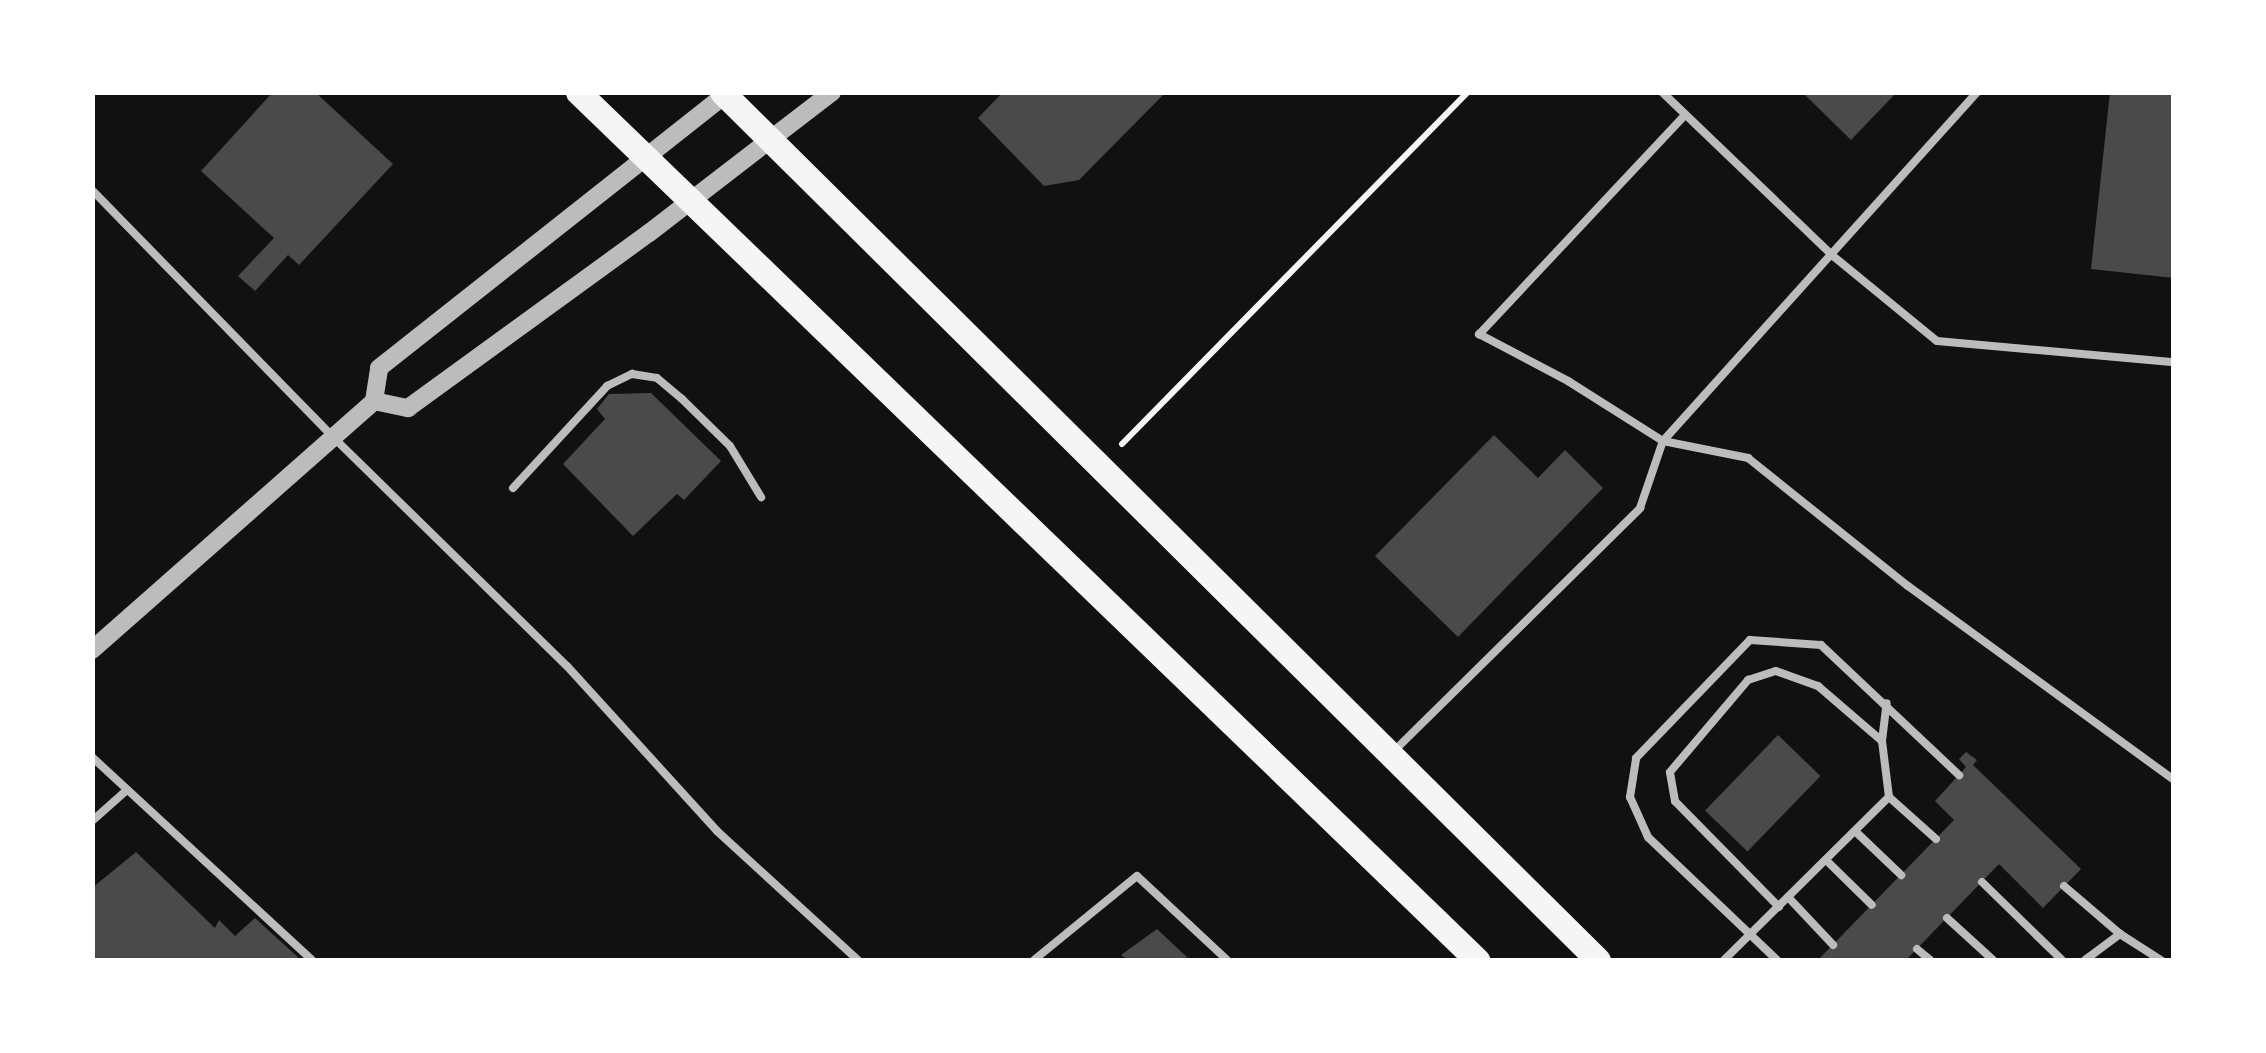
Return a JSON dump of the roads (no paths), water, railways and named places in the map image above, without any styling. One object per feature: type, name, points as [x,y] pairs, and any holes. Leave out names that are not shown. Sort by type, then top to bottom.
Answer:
[{"type":"main road","points":[[578,92],[1478,960]]},
{"type":"main road","points":[[725,93],[1598,960]]},
{"type":"street","points":[[374,401],[408,408],[690,202],[832,92]]},
{"type":"street","points":[[92,650],[374,401],[379,368],[725,93]]},
{"type":"lane","points":[[1662,92],[1833,256],[1937,341],[2174,362]]},
{"type":"lane","points":[[1391,755],[1640,508],[1663,441],[1977,92]]},
{"type":"lane","points":[[1684,115],[1480,334],[1568,381],[1663,441],[1748,458],[1908,586],[2174,780]]},
{"type":"lane","points":[[92,190],[567,666],[718,830],[858,960]]},
{"type":"lane","points":[[513,488],[608,386],[632,374],[657,378],[682,400],[730,446],[761,497]]},
{"type":"lane","points":[[1777,960],[1752,932],[1648,837],[1630,797],[1636,758],[1750,640],[1821,644],[1887,702],[1959,776]]},
{"type":"lane","points":[[1779,907],[1675,800],[1670,772],[1748,680],[1776,671],[1818,686],[1882,741]]},
{"type":"lane","points":[[1887,702],[1882,741],[1889,796],[1936,839]]},
{"type":"lane","points":[[92,757],[312,960]]},
{"type":"lane","points":[[92,820],[127,790]]},
{"type":"lane","points":[[1724,960],[1889,796]]},
{"type":"lane","points":[[1854,831],[1901,875]]},
{"type":"lane","points":[[1826,860],[1872,905]]},
{"type":"lane","points":[[1034,960],[1137,876],[1226,960]]},
{"type":"lane","points":[[1982,882],[2062,960]]},
{"type":"lane","points":[[2064,886],[2120,934],[2161,960]]},
{"type":"lane","points":[[1788,897],[1833,946]]},
{"type":"lane","points":[[1947,918],[1994,960]]},
{"type":"lane","points":[[2084,960],[2120,934]]},
{"type":"lane","points":[[1917,949],[1930,960]]}]
